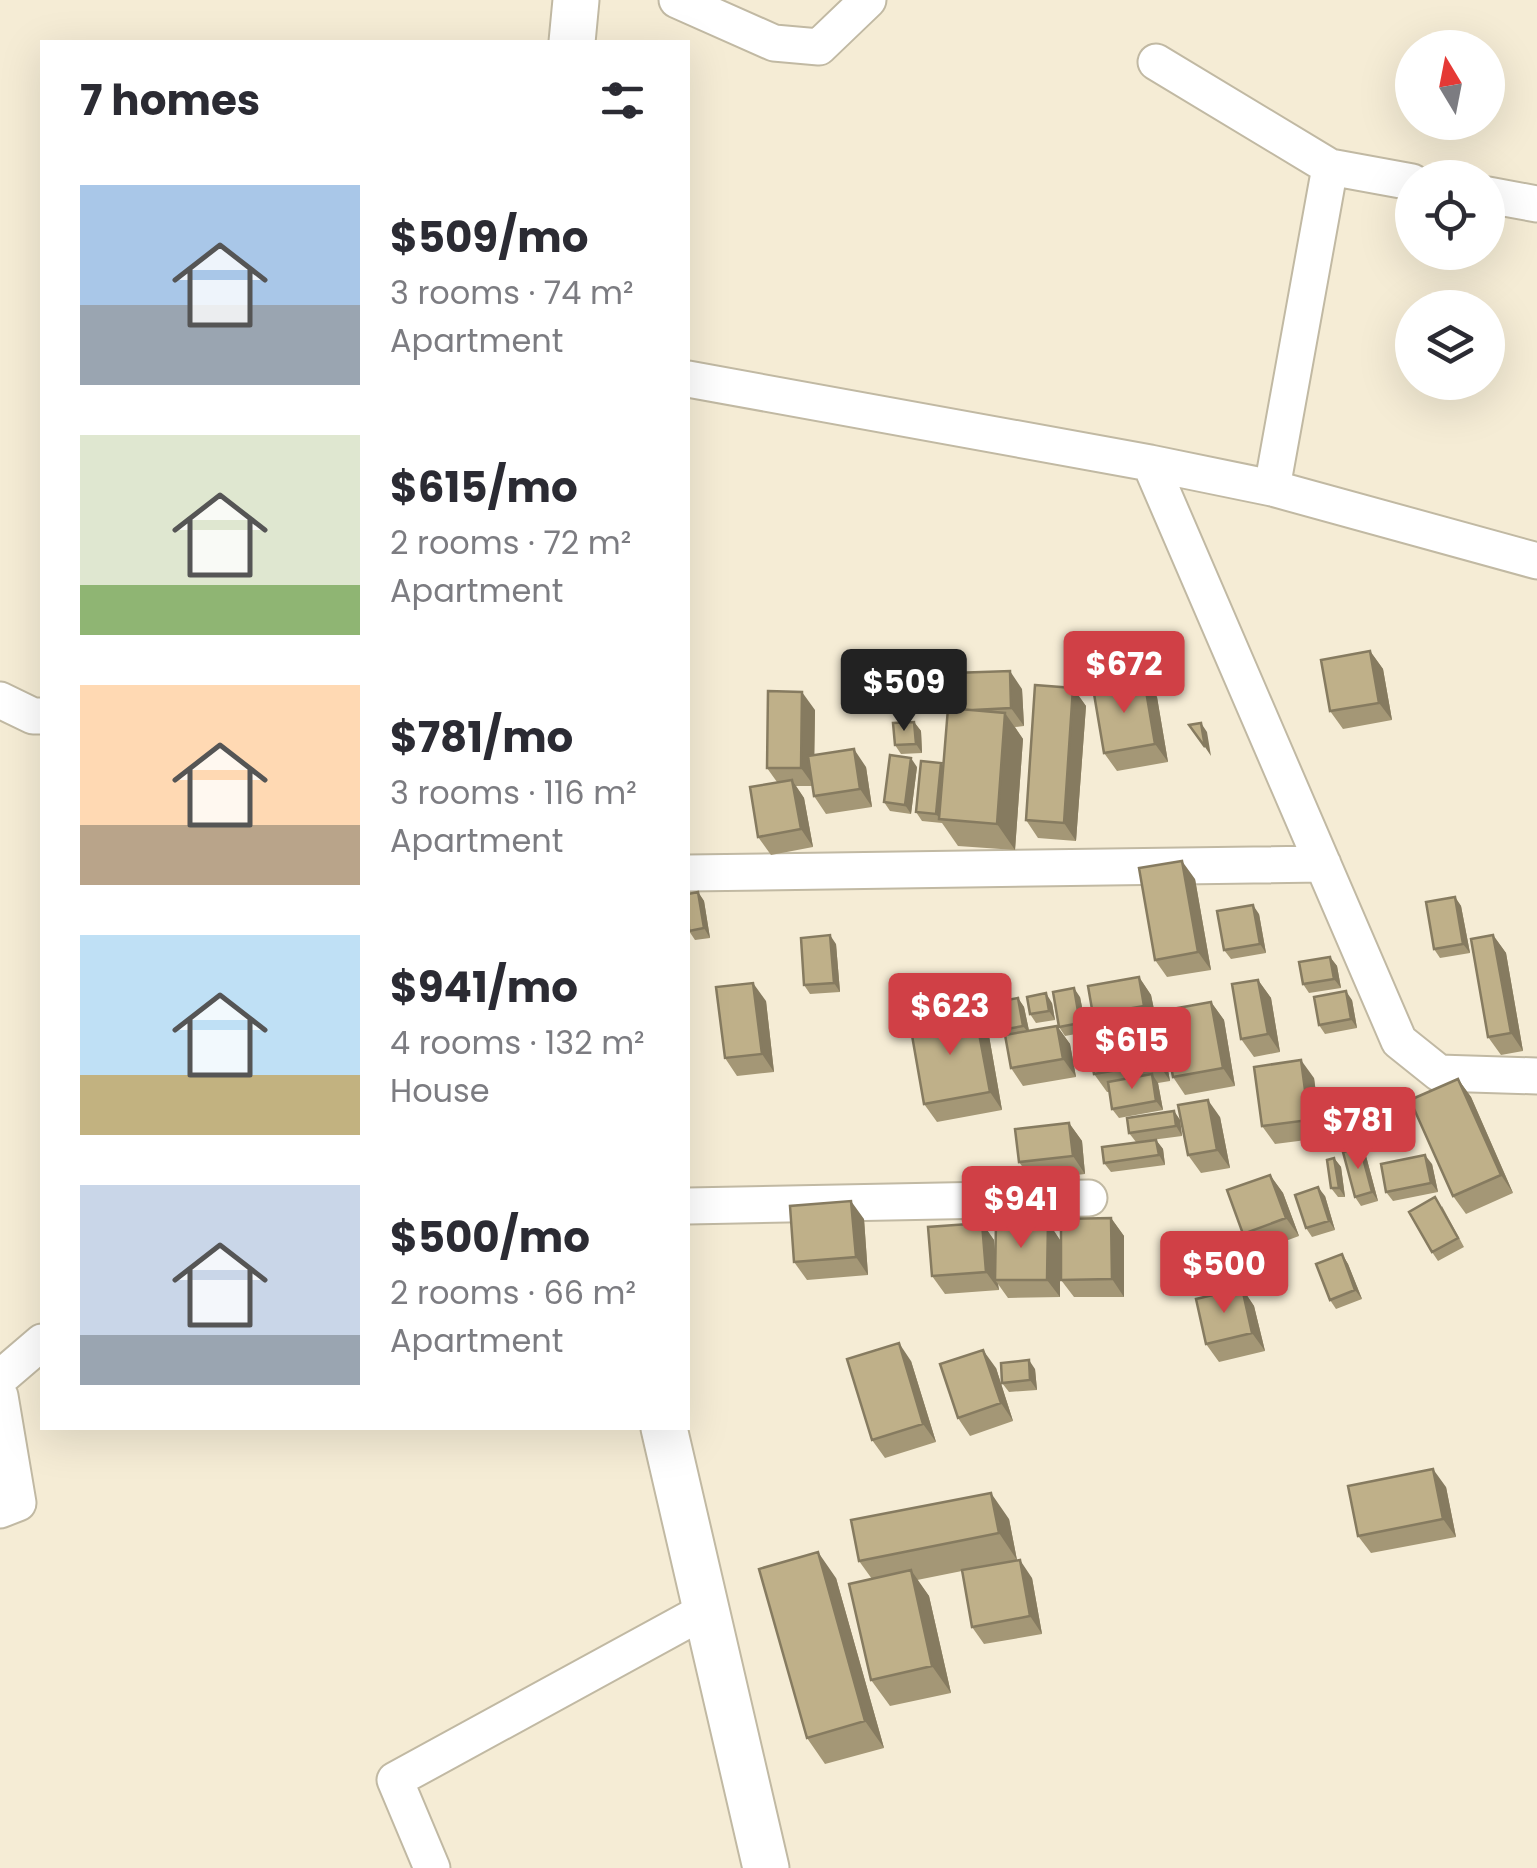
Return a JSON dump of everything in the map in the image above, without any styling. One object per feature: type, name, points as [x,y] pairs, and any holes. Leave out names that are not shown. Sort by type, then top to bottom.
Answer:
[{"type":"street","points":[[572,40],[576,0]]},
{"type":"street","points":[[677,0],[774,44],[819,47],[868,0]]},
{"type":"street","points":[[1156,62],[1330,167],[1395,179]]},
{"type":"street","points":[[1272,488],[1330,167]]},
{"type":"street","points":[[1505,198],[1537,204]]},
{"type":"street","points":[[690,379],[1272,488],[1537,561]]},
{"type":"street","points":[[1150,463],[1399,1041],[1440,1074],[1537,1076]]},
{"type":"street","points":[[0,700],[40,716]]},
{"type":"street","points":[[690,873],[1323,864]]},
{"type":"street","points":[[690,1206],[1089,1198]]},
{"type":"street","points":[[0,1378],[40,1344]]},
{"type":"street","points":[[0,1396],[18,1503],[0,1510]]},
{"type":"street","points":[[664,1430],[766,1868]]},
{"type":"street","points":[[432,1868],[395,1780],[706,1610]]},
{"type":"building","points":[[1370,651],[1379,703],[1330,711],[1321,660]]},
{"type":"building","points":[[1010,671],[1011,708],[955,709],[953,673]]},
{"type":"building","points":[[1144,679],[1155,744],[1104,753],[1093,688]]},
{"type":"building","points":[[1035,685],[1073,688],[1064,823],[1026,820]]},
{"type":"building","points":[[768,691],[802,692],[801,768],[767,768]]},
{"type":"building","points":[[948,708],[1005,713],[997,824],[939,819]]},
{"type":"building","points":[[914,722],[916,744],[895,745],[893,723]]},
{"type":"building","points":[[1201,723],[1205,747],[1189,725]]},
{"type":"building","points":[[854,749],[860,789],[814,796],[808,756]]},
{"type":"building","points":[[890,755],[911,758],[905,805],[884,802]]},
{"type":"building","points":[[921,761],[941,763],[936,814],[916,812]]},
{"type":"building","points":[[792,780],[801,829],[758,837],[750,787]]},
{"type":"building","points":[[1182,861],[1198,952],[1155,960],[1139,868]]},
{"type":"building","points":[[698,892],[704,928],[690,931],[690,894]]},
{"type":"building","points":[[1455,897],[1463,944],[1434,949],[1426,902]]},
{"type":"building","points":[[1253,905],[1260,944],[1224,950],[1217,911]]},
{"type":"building","points":[[830,935],[834,983],[804,985],[801,938]]},
{"type":"building","points":[[1493,935],[1511,1033],[1488,1037],[1471,939]]},
{"type":"building","points":[[1330,957],[1334,979],[1303,984],[1299,962]]},
{"type":"building","points":[[1139,977],[1144,1006],[1093,1015],[1088,986]]},
{"type":"building","points":[[1258,980],[1268,1034],[1241,1039],[1232,984]]},
{"type":"building","points":[[753,983],[762,1054],[725,1058],[716,987]]},
{"type":"building","points":[[1074,988],[1080,1023],[1059,1027],[1053,992]]},
{"type":"building","points":[[1346,991],[1351,1019],[1319,1025],[1314,997]]},
{"type":"building","points":[[1046,993],[1049,1011],[1030,1014],[1027,997]]},
{"type":"building","points":[[1018,998],[1023,1026],[1001,1030],[996,1002]]},
{"type":"building","points":[[1211,1002],[1223,1068],[1173,1077],[1161,1011]]},
{"type":"building","points":[[975,1012],[990,1092],[924,1104],[910,1024]]},
{"type":"building","points":[[1057,1026],[1063,1059],[1011,1068],[1005,1035]]},
{"type":"building","points":[[1147,1026],[1150,1042],[1092,1052],[1089,1036]]},
{"type":"building","points":[[1154,1041],[1158,1063],[1094,1074],[1090,1052]]},
{"type":"building","points":[[1301,1060],[1309,1120],[1262,1126],[1254,1067]]},
{"type":"building","points":[[1152,1074],[1156,1101],[1112,1109],[1108,1082]]},
{"type":"building","points":[[1458,1079],[1501,1175],[1453,1196],[1410,1100]]},
{"type":"building","points":[[1208,1100],[1217,1150],[1188,1155],[1178,1105]]},
{"type":"building","points":[[1174,1111],[1176,1126],[1129,1133],[1127,1118]]},
{"type":"building","points":[[1069,1123],[1073,1156],[1019,1162],[1015,1129]]},
{"type":"building","points":[[1156,1140],[1159,1155],[1104,1163],[1102,1147]]},
{"type":"building","points":[[1360,1147],[1372,1192],[1355,1197],[1343,1152]]},
{"type":"building","points":[[1425,1155],[1431,1183],[1386,1192],[1381,1164]]},
{"type":"building","points":[[1334,1158],[1339,1188],[1331,1188],[1327,1160]]},
{"type":"building","points":[[1270,1175],[1286,1218],[1243,1234],[1227,1190]]},
{"type":"building","points":[[1318,1187],[1329,1221],[1306,1228],[1295,1195]]},
{"type":"building","points":[[1435,1197],[1458,1238],[1432,1252],[1409,1212]]},
{"type":"building","points":[[851,1201],[856,1257],[794,1262],[790,1206]]},
{"type":"building","points":[[1111,1218],[1112,1279],[1061,1280],[1061,1219]]},
{"type":"building","points":[[996,1222],[1048,1222],[1047,1280],[995,1280]]},
{"type":"building","points":[[982,1223],[986,1272],[932,1276],[928,1227]]},
{"type":"building","points":[[1342,1254],[1355,1290],[1330,1300],[1316,1264]]},
{"type":"building","points":[[1242,1288],[1252,1333],[1206,1344],[1196,1299]]},
{"type":"building","points":[[899,1343],[923,1424],[872,1440],[847,1359]]},
{"type":"building","points":[[983,1350],[1001,1403],[958,1418],[940,1364]]},
{"type":"building","points":[[1029,1360],[1030,1380],[1002,1383],[1001,1363]]},
{"type":"building","points":[[1433,1469],[1443,1519],[1358,1536],[1348,1486]]},
{"type":"building","points":[[991,1493],[999,1533],[859,1561],[851,1520]]},
{"type":"building","points":[[818,1552],[865,1721],[807,1738],[759,1569]]},
{"type":"building","points":[[1020,1560],[1030,1616],[972,1627],[962,1570]]},
{"type":"building","points":[[911,1570],[932,1666],[871,1680],[849,1584]]}]
